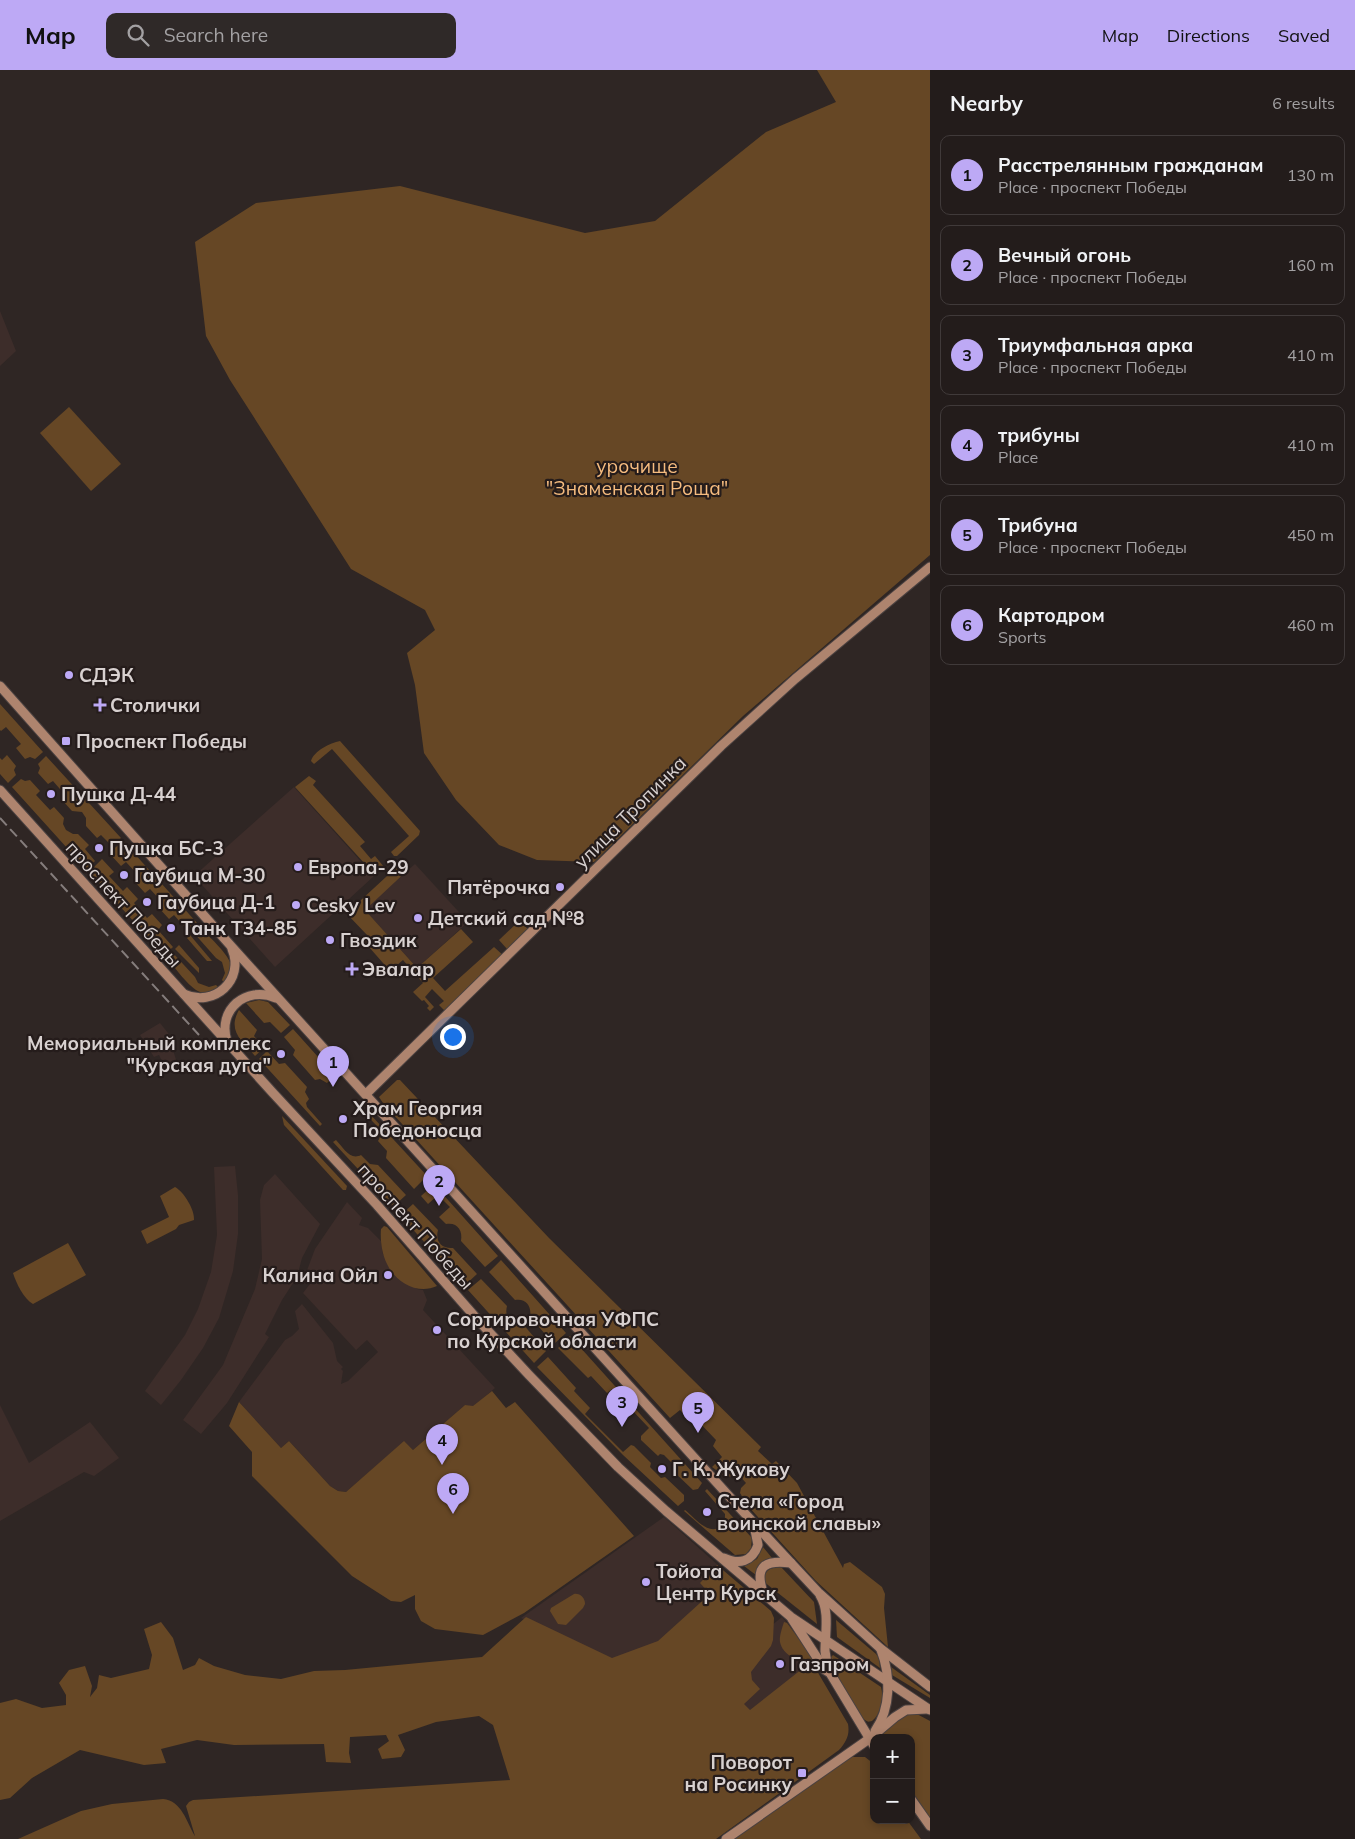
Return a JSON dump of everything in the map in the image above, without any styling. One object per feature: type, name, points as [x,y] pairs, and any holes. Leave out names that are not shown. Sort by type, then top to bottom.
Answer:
[{"type":"main road","name":"улица Тропинка","points":[[366,1094],[721,746],[795,679],[930,566]]},
{"type":"main road","points":[[0,686],[280,1001],[791,1563],[818,1592],[880,1648],[930,1687]]},
{"type":"main road","name":"проспект Победы","points":[[0,790],[529,1375],[618,1467],[666,1511],[790,1617]]},
{"type":"main road","points":[[182,992],[192,997],[203,998],[215,996],[225,989],[232,980],[236,969],[235,957],[231,946]]},
{"type":"main road","points":[[228,1044],[225,1033],[226,1021],[230,1010],[237,1002],[247,996],[259,994],[271,996],[280,1001]]},
{"type":"main road","points":[[719,1556],[730,1561],[740,1562],[752,1557],[758,1545],[756,1530],[752,1520]]},
{"type":"main road","points":[[763,1592],[759,1576],[762,1568],[770,1562],[791,1563]]},
{"type":"main road","points":[[818,1592],[824,1605],[825,1650],[830,1673]]},
{"type":"main road","points":[[790,1617],[929,1710]]},
{"type":"main road","points":[[790,1617],[821,1664],[830,1673],[870,1740]]},
{"type":"main road","points":[[875,1734],[884,1715],[888,1695],[884,1658],[880,1648]]},
{"type":"main road","points":[[879,1734],[895,1717],[906,1710],[929,1710]]},
{"type":"main road","points":[[726,1839],[870,1743]]},
{"type":"main road","points":[[915,1805],[930,1826]]},
{"type":"shaded area","points":[[0,311],[16,351],[0,366]]},
{"type":"shaded area","points":[[294,787],[374,876],[275,967],[194,876]]},
{"type":"shaded area","name":"Детский сад №8","points":[[415,864],[468,922],[417,968],[364,909]]},
{"type":"shaded area","points":[[160,1023],[168,1033],[177,1063],[166,1069],[159,1055],[154,1057],[140,1035]]},
{"type":"shaded area","points":[[235,1166],[238,1195],[238,1234],[233,1271],[219,1318],[203,1348],[161,1405],[145,1391],[185,1335],[198,1309],[211,1272],[217,1235],[214,1167]]},
{"type":"shaded area","points":[[275,1174],[320,1224],[302,1258],[297,1277],[282,1300],[265,1334],[269,1337],[227,1403],[201,1434],[183,1420],[223,1365],[255,1289],[262,1259],[260,1200],[264,1185]]},
{"type":"shaded area","points":[[347,1202],[362,1218],[359,1225],[368,1228],[381,1241],[383,1254],[417,1289],[423,1290],[427,1300],[423,1310],[495,1388],[473,1407],[465,1405],[413,1450],[404,1442],[346,1492],[338,1491],[330,1486],[289,1441],[281,1448],[239,1402],[285,1340],[299,1329],[295,1311],[302,1304],[333,1343],[337,1361],[343,1367],[341,1369],[343,1371],[341,1384],[348,1381],[378,1352],[367,1340],[356,1350],[303,1293],[313,1280],[306,1273],[315,1249]]},
{"type":"shaded area","points":[[0,1405],[29,1463],[90,1422],[119,1458],[94,1476],[84,1472],[0,1521]]},
{"type":"shaded area","points":[[664,1517],[720,1567],[705,1583],[714,1592],[660,1643],[612,1661],[521,1618]]},
{"type":"shaded area","points":[[782,1617],[802,1640],[822,1668],[752,1720],[714,1672]]},
{"type":"green space","name":"урочище \"Знаменская Роща\"","points":[[817,70],[930,70],[930,555],[743,716],[594,862],[537,860],[499,845],[456,800],[424,753],[415,685],[407,653],[435,630],[425,610],[351,569],[230,380],[206,336],[195,242],[256,203],[400,186],[585,233],[655,221],[766,132],[836,102]]},
{"type":"green space","points":[[69,407],[121,464],[91,491],[40,433]]},
{"type":"green space","points":[[0,704],[43,752],[35,759],[30,757],[25,759],[16,748],[21,744],[6,727],[0,730]]},
{"type":"green space","points":[[340,741],[420,831],[419,835],[397,856],[394,856],[391,852],[409,836],[332,749],[314,764],[311,761],[315,754],[323,748]]},
{"type":"green space","points":[[7,755],[16,766],[14,770],[16,775],[8,783],[0,774],[0,758],[2,760]]},
{"type":"green space","points":[[46,756],[121,838],[112,846],[101,835],[97,838],[86,826],[86,818],[82,812],[72,811],[62,800],[66,796],[53,781],[48,784],[38,773],[40,768],[38,764]]},
{"type":"green space","points":[[309,776],[316,781],[313,785],[365,842],[360,846],[371,859],[375,856],[384,867],[375,875],[295,787]]},
{"type":"green space","points":[[21,779],[25,781],[30,780],[40,791],[36,795],[50,810],[54,807],[64,818],[63,824],[66,830],[73,834],[78,834],[89,845],[85,849],[95,861],[86,869],[12,787]]},
{"type":"green space","points":[[123,841],[198,924],[189,932],[174,915],[169,919],[159,908],[163,903],[150,889],[145,893],[134,881],[139,876],[126,862],[121,866],[109,853]]},
{"type":"green space","points":[[102,859],[114,872],[109,876],[123,891],[127,887],[138,899],[134,903],[147,918],[152,914],[162,925],[158,930],[173,947],[164,955],[89,872]]},
{"type":"green space","points":[[403,862],[410,868],[365,910],[417,968],[461,929],[473,942],[433,978],[445,991],[494,947],[505,957],[446,1012],[439,1005],[444,1001],[432,989],[425,997],[434,1007],[430,1011],[427,1008],[429,1006],[424,1000],[422,1001],[413,992],[423,983],[403,960],[390,971],[362,939],[367,935],[348,915],[348,912]]},
{"type":"green space","points":[[519,921],[528,929],[507,949],[499,940]]},
{"type":"green space","points":[[200,927],[229,960],[231,970],[226,985],[222,980],[225,973],[222,962],[216,958],[193,932]]},
{"type":"green space","points":[[190,935],[212,961],[207,961],[187,938]]},
{"type":"green space","points":[[179,945],[199,968],[199,973],[175,949]]},
{"type":"green space","points":[[172,952],[195,977],[198,983],[209,987],[216,985],[221,990],[205,993],[196,990],[166,957]]},
{"type":"green space","points":[[259,1000],[268,1002],[290,1025],[281,1033],[270,1022],[264,1023],[246,1003]]},
{"type":"green space","points":[[239,1010],[257,1030],[254,1036],[264,1048],[255,1056],[235,1030],[236,1017]]},
{"type":"green space","points":[[293,1029],[336,1077],[330,1082],[327,1083],[320,1079],[315,1080],[293,1055],[295,1050],[284,1037]]},
{"type":"green space","points":[[267,1051],[279,1064],[285,1063],[307,1087],[305,1092],[309,1099],[306,1103],[307,1107],[322,1124],[320,1126],[259,1059]]},
{"type":"green space","points":[[397,1080],[400,1080],[549,1238],[761,1447],[758,1451],[772,1464],[776,1461],[797,1483],[843,1568],[844,1564],[850,1562],[882,1587],[885,1594],[884,1608],[888,1647],[816,1581],[748,1506],[740,1493],[741,1488],[746,1483],[737,1473],[726,1477],[712,1467],[722,1457],[713,1446],[716,1440],[695,1418],[689,1420],[680,1410],[670,1418],[383,1103],[379,1097]]},
{"type":"green space","points":[[370,1114],[429,1178],[427,1180],[425,1178],[414,1189],[386,1158],[387,1151],[378,1141],[380,1137],[379,1131],[367,1116]]},
{"type":"green space","points":[[282,1116],[347,1186],[346,1190],[343,1190],[284,1125]]},
{"type":"green space","points":[[336,1140],[350,1155],[361,1155],[370,1164],[378,1165],[406,1195],[394,1206],[395,1209],[333,1142]]},
{"type":"green space","points":[[432,1182],[498,1256],[485,1267],[461,1241],[460,1230],[453,1224],[446,1224],[439,1217],[450,1207],[438,1195],[428,1204],[421,1196],[432,1186],[430,1184]]},
{"type":"green space","points":[[175,1187],[188,1202],[193,1211],[194,1220],[179,1225],[176,1229],[147,1244],[141,1231],[169,1217],[160,1196]]},
{"type":"green space","points":[[413,1204],[438,1230],[437,1238],[440,1244],[453,1248],[477,1274],[464,1286],[398,1213],[402,1214]]},
{"type":"green space","points":[[384,1226],[387,1227],[437,1286],[422,1289],[415,1288],[408,1286],[396,1277],[387,1264],[383,1251],[381,1229]]},
{"type":"green space","points":[[68,1243],[86,1275],[33,1304],[26,1298],[13,1273]]},
{"type":"green space","points":[[501,1260],[566,1333],[554,1344],[530,1317],[529,1306],[522,1300],[515,1300],[489,1272]]},
{"type":"green space","points":[[481,1279],[507,1306],[506,1310],[509,1320],[515,1323],[522,1323],[546,1351],[534,1363],[468,1290]]},
{"type":"green space","points":[[570,1336],[702,1483],[698,1489],[693,1490],[672,1470],[674,1465],[664,1455],[660,1454],[658,1456],[641,1440],[641,1436],[649,1428],[612,1389],[607,1393],[591,1376],[588,1378],[558,1348]]},
{"type":"green space","points":[[548,1357],[576,1388],[574,1391],[590,1408],[585,1414],[623,1452],[631,1445],[634,1446],[651,1463],[650,1467],[661,1478],[665,1477],[684,1495],[684,1501],[678,1506],[623,1455],[537,1367]]},
{"type":"green space","points":[[492,1391],[506,1408],[515,1402],[634,1536],[524,1613],[483,1635],[435,1629],[421,1621],[415,1609],[415,1595],[401,1602],[391,1601],[352,1576],[252,1476],[252,1452],[229,1426],[239,1402],[281,1448],[289,1441],[330,1486],[338,1491],[346,1492],[404,1441],[413,1450],[465,1405],[473,1406]]},
{"type":"green space","points":[[707,1489],[752,1538],[751,1548],[746,1554],[735,1555],[684,1511],[707,1528],[716,1529],[722,1525],[725,1514],[705,1491]]},
{"type":"green space","points":[[763,1547],[772,1558],[761,1563],[756,1575],[744,1566],[757,1559]]},
{"type":"green space","points":[[717,1565],[771,1611],[774,1618],[771,1646],[751,1672],[752,1680],[760,1689],[744,1704],[750,1710],[802,1669],[817,1671],[848,1724],[848,1732],[844,1744],[839,1750],[716,1839],[18,1839],[81,1811],[112,1804],[163,1799],[169,1801],[175,1804],[183,1813],[195,1836],[186,1806],[193,1800],[510,1780],[493,1725],[479,1716],[436,1722],[398,1735],[405,1750],[401,1757],[382,1759],[378,1749],[389,1741],[386,1735],[350,1737],[349,1753],[351,1763],[326,1762],[324,1744],[234,1745],[197,1740],[161,1749],[166,1763],[144,1765],[80,1750],[32,1778],[10,1798],[0,1800],[0,1703],[16,1699],[42,1708],[66,1705],[66,1695],[59,1683],[69,1670],[85,1666],[92,1686],[90,1697],[97,1688],[99,1675],[111,1678],[149,1669],[152,1655],[144,1629],[161,1622],[173,1638],[183,1670],[195,1665],[199,1658],[214,1666],[245,1675],[281,1679],[314,1671],[345,1670],[482,1657],[526,1617],[612,1658],[658,1641],[710,1594],[700,1583]]},
{"type":"green space","points":[[781,1567],[814,1602],[817,1624],[763,1581],[765,1574],[769,1570]]},
{"type":"green space","points":[[574,1594],[578,1594],[583,1598],[585,1604],[583,1608],[566,1625],[558,1624],[550,1611],[551,1608]]},
{"type":"green space","points":[[836,1620],[876,1654],[879,1658],[880,1668],[837,1637]]},
{"type":"green space","points":[[784,1622],[787,1623],[813,1658],[812,1661],[797,1660],[788,1655],[782,1647],[780,1640]]},
{"type":"green space","points":[[833,1655],[881,1687],[881,1706],[878,1714],[872,1721],[865,1720],[856,1710],[830,1660]]},
{"type":"green space","points":[[891,1667],[930,1695],[930,1698],[892,1675]]},
{"type":"green space","points":[[909,1713],[915,1713],[930,1721],[930,1825],[915,1804],[915,1734],[882,1734],[886,1729]]},
{"type":"green space","points":[[849,1757],[865,1757],[870,1761],[870,1824],[910,1824],[921,1839],[732,1839]]},
{"type":"railway","points":[[0,818],[199,1035]]},
{"type":"place","name":"СДЭК","points":[[69,675]]},
{"type":"place","name":"Столички","points":[[100,705]]},
{"type":"place","name":"Проспект Победы","points":[[66,741]]},
{"type":"place","name":"Пушка Д-44","points":[[51,794]]},
{"type":"place","name":"Пушка БС-3","points":[[99,848]]},
{"type":"place","name":"Европа-29","points":[[298,867]]},
{"type":"place","name":"Гаубица М-30","points":[[124,875]]},
{"type":"place","name":"Пятёрочка","points":[[560,887]]},
{"type":"place","name":"Гаубица Д-1","points":[[147,902]]},
{"type":"place","name":"Cesky Lev","points":[[296,905]]},
{"type":"place","name":"Детский сад №8","points":[[418,918]]},
{"type":"place","name":"Танк Т34-85","points":[[171,928]]},
{"type":"place","name":"Гвоздик","points":[[330,940]]},
{"type":"place","name":"Эвалар","points":[[352,969]]},
{"type":"place","name":"Мемориальный комплекс \"Курская дуга\"","points":[[281,1054]]},
{"type":"place","name":"Расстрелянным гражданам","points":[[333,1087]]},
{"type":"place","name":"Храм Георгия Победоносца","points":[[343,1119]]},
{"type":"place","name":"Вечный огонь","points":[[439,1206]]},
{"type":"place","name":"Калина Ойл","points":[[388,1275]]},
{"type":"place","name":"Сортировочная УФПС по Курской области","points":[[437,1330]]},
{"type":"place","name":"Триумфальная арка","points":[[622,1427]]},
{"type":"place","name":"Трибуна","points":[[698,1433]]},
{"type":"place","name":"трибуны","points":[[442,1465]]},
{"type":"place","name":"Г. К. Жукову","points":[[662,1469]]},
{"type":"place","name":"Стела «Город воинской славы»","points":[[707,1512]]},
{"type":"place","name":"Картодром","points":[[453,1514]]},
{"type":"place","name":"Тойота Центр Курск","points":[[646,1582]]},
{"type":"place","name":"Газпром","points":[[780,1664]]},
{"type":"place","name":"Поворот на Росинку","points":[[802,1773]]}]
